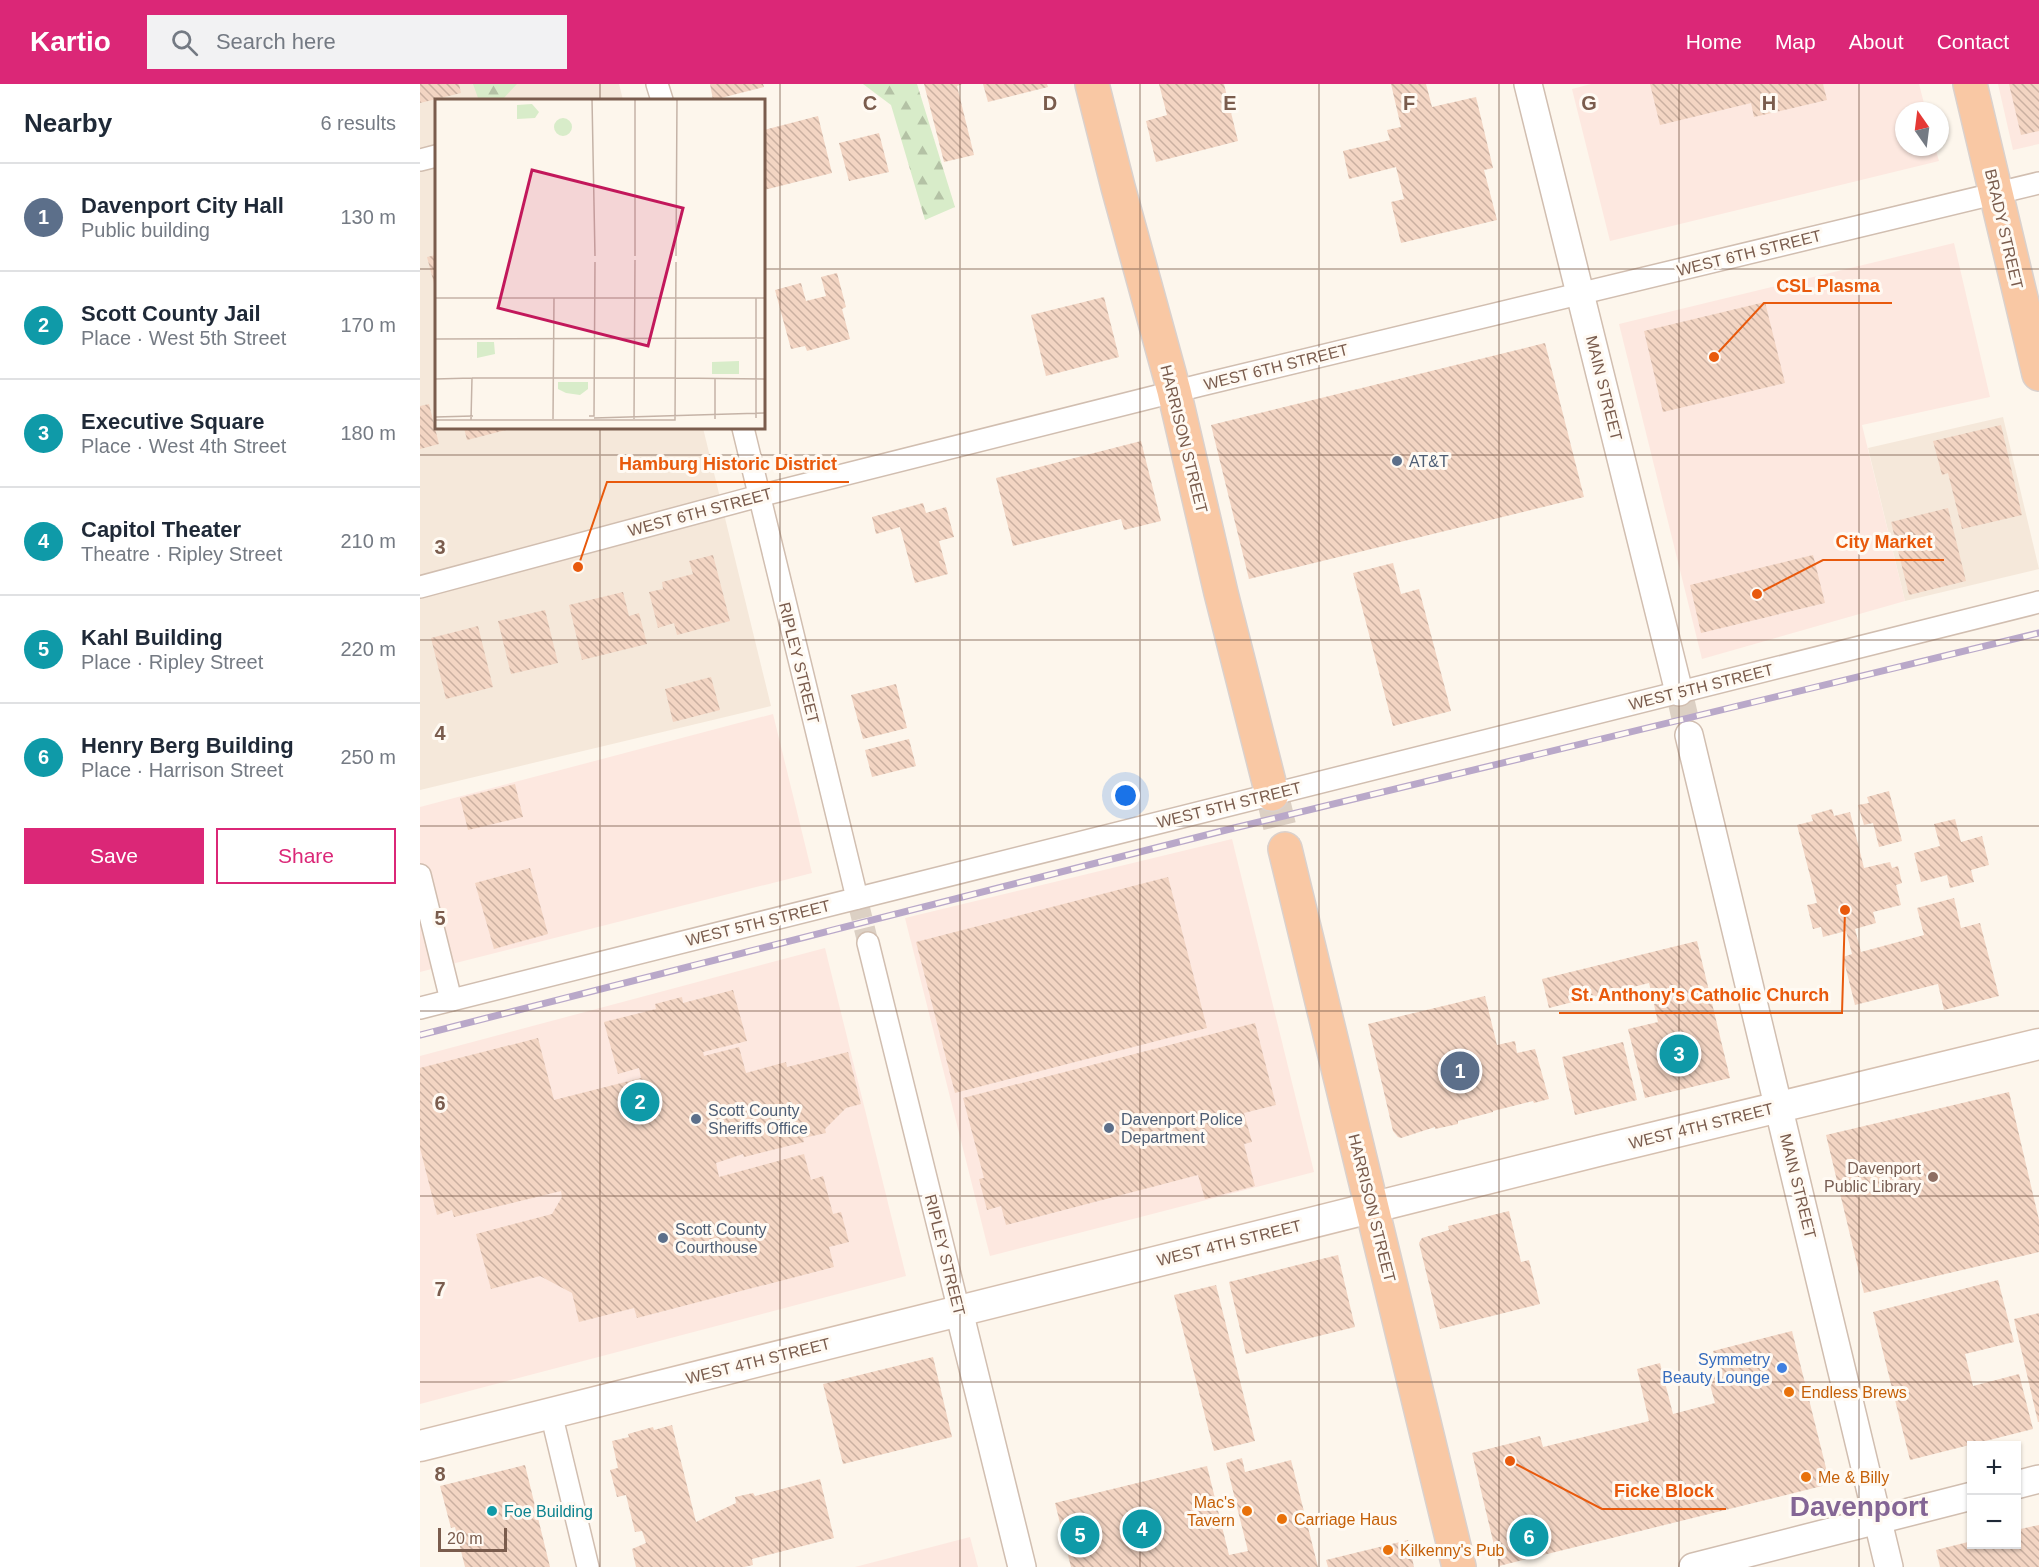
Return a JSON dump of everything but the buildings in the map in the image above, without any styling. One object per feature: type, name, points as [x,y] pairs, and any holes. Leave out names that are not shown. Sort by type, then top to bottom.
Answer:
[{"type":"highway","name":"HARRISON STREET","points":[[1092,84],[1174,392],[1221,593],[1272,794]]},
{"type":"highway","name":"BRADY STREET","points":[[1970,84],[2039,374]]},
{"type":"highway","name":"HARRISON STREET","points":[[1285,849],[1459,1567]]},
{"type":"main road","name":"WEST 4TH STREET","points":[[420,1446],[1371,1208],[2039,1044]]},
{"type":"street","name":"MAIN STREET","points":[[1528,84],[1679,692]]},
{"type":"street","points":[[420,160],[435,156]]},
{"type":"street","name":"WEST 6TH STREET","points":[[420,587],[759,496],[1174,392],[2039,183]]},
{"type":"street","name":"RIPLEY STREET","points":[[743,429],[857,898]]},
{"type":"street","name":"WEST 5TH STREET","points":[[420,1008],[2039,602]]},
{"type":"street","name":"MAIN STREET","points":[[1689,735],[1889,1567]]},
{"type":"street","points":[[420,875],[451,1000]]},
{"type":"street","name":"RIPLEY STREET","points":[[868,943],[1022,1567]]},
{"type":"street","points":[[551,1413],[588,1567]]},
{"type":"street","points":[[2021,1484],[2039,1479]]},
{"type":"street","points":[[1693,1567],[1967,1497]]},
{"type":"shaded area","points":[[420,84],[619,84],[623,99],[435,99],[435,429],[703,429],[771,706],[420,790]]},
{"type":"shaded area","points":[[1591,84],[1919,84],[1924,102],[1895,102],[1895,156],[1938,156],[1939,161],[1610,241],[1572,89]]},
{"type":"shaded area","points":[[1998,84],[2039,84],[2039,144],[2013,150]]},
{"type":"shaded area","points":[[1954,243],[1990,397],[1862,425],[1905,601],[1702,659],[1619,324]]},
{"type":"shaded area","points":[[2003,417],[2039,569],[1905,601],[1868,448]]},
{"type":"shaded area","points":[[773,714],[812,873],[420,972],[420,807]]},
{"type":"shaded area","points":[[1232,839],[1314,1172],[990,1256],[905,918]]},
{"type":"shaded area","points":[[825,948],[906,1276],[420,1404],[420,1056]]},
{"type":"shaded area","points":[[970,1537],[978,1567],[855,1567]]},
{"type":"green space","points":[[473,84],[517,84],[503,99],[478,98]]},
{"type":"green space","points":[[863,84],[917,84],[955,207],[925,220],[891,105]]},
{"type":"tunnel","points":[[1679,692],[1689,735]]},
{"type":"tunnel","points":[[1272,794],[1285,849]]},
{"type":"tunnel","points":[[857,898],[868,943]]},
{"type":"railway","points":[[420,1035],[1230,829],[2039,633]]},
{"type":"place","name":"CSL Plasma","points":[[1714,357]]},
{"type":"place","name":"AT&T","points":[[1397,461]]},
{"type":"place","name":"Hamburg Historic District","points":[[578,567]]},
{"type":"place","name":"City Market","points":[[1757,594]]},
{"type":"place","name":"St. Anthony's Catholic Church","points":[[1845,910]]},
{"type":"place","name":"Executive Square","points":[[1679,1054]]},
{"type":"place","name":"Davenport City Hall","points":[[1460,1071]]},
{"type":"place","name":"Scott County Jail","points":[[640,1102]]},
{"type":"place","name":"Scott County Sheriffs Office","points":[[696,1119]]},
{"type":"place","name":"Davenport Police Department","points":[[1109,1128]]},
{"type":"place","name":"Davenport Public Library","points":[[1933,1177]]},
{"type":"place","name":"Scott County Courthouse","points":[[663,1238]]},
{"type":"place","name":"Symmetry Beauty Lounge","points":[[1782,1368]]},
{"type":"place","name":"Endless Brews","points":[[1789,1392]]},
{"type":"place","name":"Ficke Block","points":[[1510,1461]]},
{"type":"place","name":"Me & Billy","points":[[1806,1477]]},
{"type":"place","name":"Foe Building","points":[[492,1511]]},
{"type":"place","name":"Mac's Tavern","points":[[1247,1511]]},
{"type":"place","name":"Carriage Haus","points":[[1282,1519]]},
{"type":"place","name":"Capitol Theater","points":[[1142,1529]]},
{"type":"place","name":"Kahl Building","points":[[1080,1535]]},
{"type":"place","name":"Henry Berg Building","points":[[1529,1537]]},
{"type":"place","name":"Kilkenny's Pub","points":[[1388,1550]]},
{"type":"district","name":"Davenport","points":[[1859,1506]]}]
